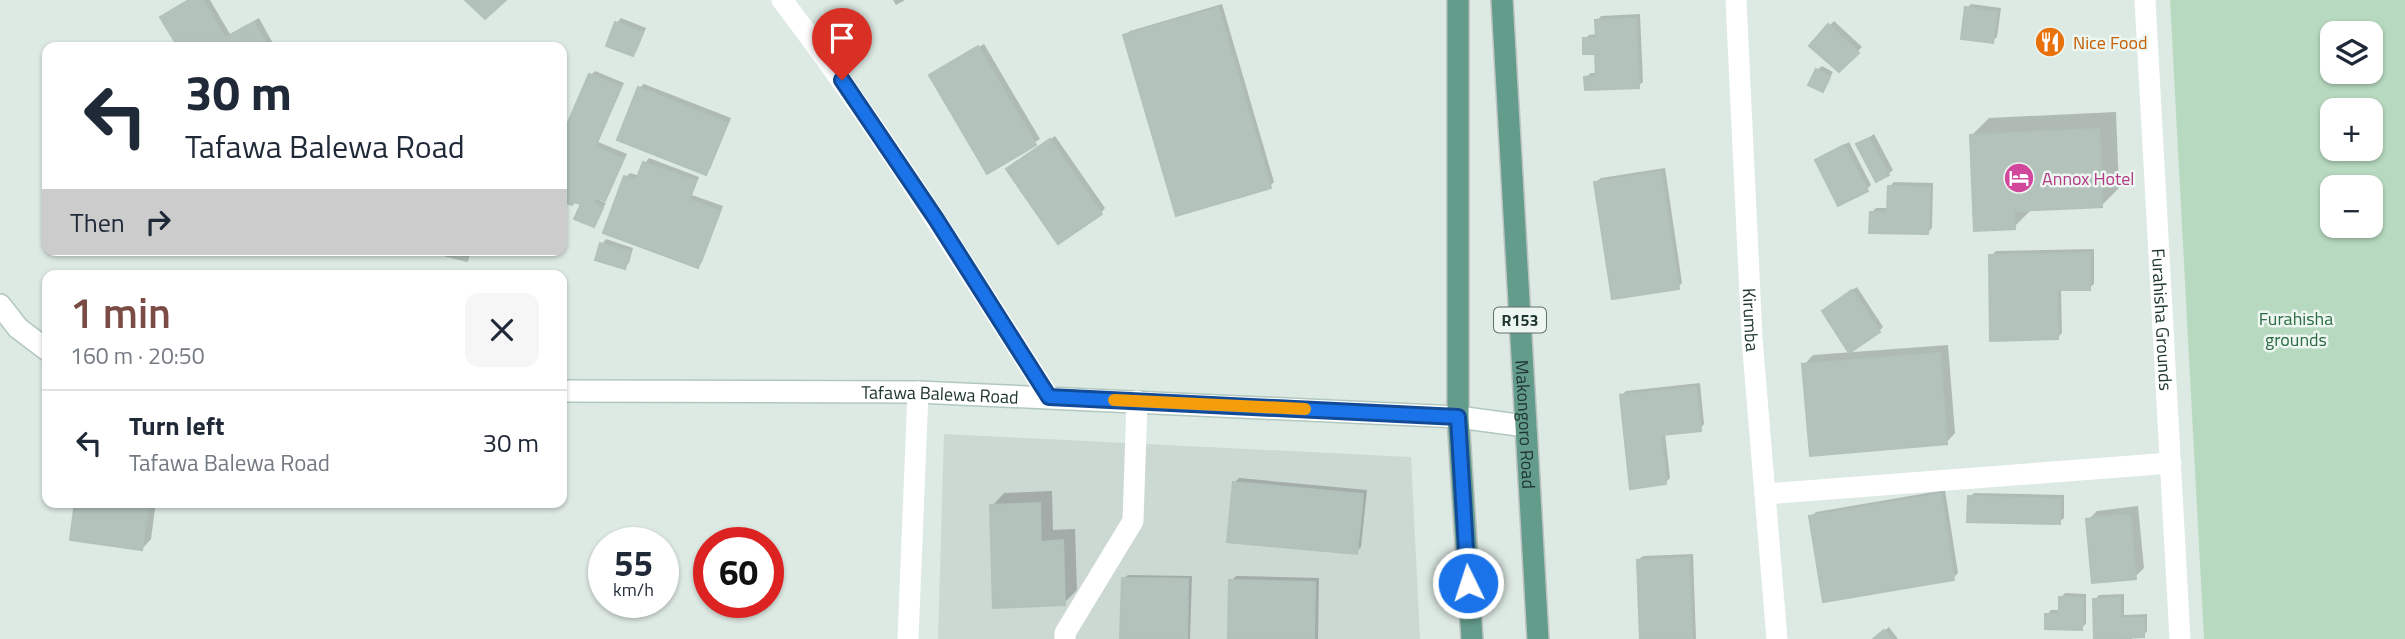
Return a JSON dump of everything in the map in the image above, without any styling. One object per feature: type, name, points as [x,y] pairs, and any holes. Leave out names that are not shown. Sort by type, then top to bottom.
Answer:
[{"type":"main road","points":[[1458,0],[1458,417],[1472,639]]},
{"type":"main road","name":"Makongoro Road","points":[[1502,0],[1538,639]]},
{"type":"street","points":[[782,0],[826,57],[936,219],[1049,397]]},
{"type":"street","name":"Kirumba","points":[[1736,0],[1752,338],[1777,639]]},
{"type":"street","name":"Furahisha Grounds","points":[[2145,0],[2180,639]]},
{"type":"street","points":[[0,305],[18,328],[42,347]]},
{"type":"street","name":"Tafawa Balewa Road","points":[[567,391],[918,392],[1458,417],[1526,426]]},
{"type":"street","points":[[908,639],[918,392]]},
{"type":"street","points":[[1065,639],[1065,633],[1133,521],[1137,401]]},
{"type":"street","points":[[1765,494],[2171,463]]},
{"type":"shaded area","points":[[944,434],[1411,457],[1420,639],[938,639]]},
{"type":"green space","name":"Furahisha grounds","points":[[2170,0],[2405,0],[2405,639],[2204,639]]},
{"type":"building","points":[[189,0],[203,0],[225,38],[254,22],[265,42],[175,42],[160,17]]},
{"type":"building","points":[[465,0],[506,0],[485,19]]},
{"type":"building","points":[[1965,7],[1997,12],[1993,43],[1961,39]]},
{"type":"building","points":[[1218,8],[1271,188],[1176,216],[1123,35]]},
{"type":"building","points":[[1636,18],[1639,88],[1585,90],[1584,77],[1596,76],[1595,54],[1583,54],[1583,38],[1596,38],[1595,20]]},
{"type":"building","points":[[615,22],[643,32],[633,56],[606,46]]},
{"type":"building","points":[[1828,24],[1859,53],[1839,72],[1809,46]]},
{"type":"building","points":[[978,46],[1036,145],[987,174],[929,75]]},
{"type":"building","points":[[1816,69],[1830,77],[1823,92],[1808,85]]},
{"type":"building","points":[[589,74],[621,87],[595,147],[623,159],[605,201],[595,197],[593,203],[603,208],[594,227],[574,219],[581,204],[567,203],[567,125]]},
{"type":"building","points":[[638,87],[727,123],[706,175],[617,140]]},
{"type":"building","points":[[2099,129],[2102,207],[2014,211],[2015,229],[1974,231],[1970,135]]},
{"type":"building","points":[[1869,138],[1889,175],[1876,182],[1856,144]]},
{"type":"building","points":[[1050,139],[1102,214],[1058,244],[1006,169]]},
{"type":"building","points":[[1844,145],[1868,191],[1838,206],[1815,160]]},
{"type":"building","points":[[643,162],[696,181],[689,200],[720,211],[698,268],[603,233],[624,176],[636,180]]},
{"type":"building","points":[[1661,172],[1679,289],[1612,299],[1594,182]]},
{"type":"building","points":[[1888,186],[1930,187],[1928,234],[1869,233],[1870,212],[1887,212]]},
{"type":"building","points":[[600,243],[630,252],[625,269],[595,260]]},
{"type":"building","points":[[2090,253],[2090,290],[2057,290],[2058,339],[1990,341],[1989,255]]},
{"type":"building","points":[[447,256],[468,256],[467,261]]},
{"type":"building","points":[[1852,290],[1880,332],[1849,353],[1822,311]]},
{"type":"building","points":[[1940,353],[1947,444],[1810,456],[1802,364]]},
{"type":"building","points":[[1696,387],[1701,431],[1661,435],[1666,484],[1630,489],[1620,395]]},
{"type":"building","points":[[1233,482],[1363,494],[1357,554],[1227,542]]},
{"type":"building","points":[[1941,494],[1954,580],[1823,602],[1809,516]]},
{"type":"building","points":[[1968,496],[2060,499],[2060,524],[1967,522]]},
{"type":"building","points":[[1040,503],[1041,542],[1063,540],[1065,605],[993,608],[990,505]]},
{"type":"building","points":[[74,508],[148,508],[142,550],[70,540]]},
{"type":"building","points":[[2130,514],[2136,579],[2092,583],[2086,519]]},
{"type":"building","points":[[1689,558],[1692,639],[1640,639],[1637,560]]},
{"type":"building","points":[[1122,578],[1188,579],[1187,639],[1120,639]]},
{"type":"building","points":[[1229,580],[1315,582],[1314,639],[1228,639]]},
{"type":"building","points":[[2059,597],[2083,598],[2082,630],[2045,629],[2045,614],[2059,614]]},
{"type":"building","points":[[2120,598],[2120,618],[2144,618],[2144,637],[2094,639],[2093,599]]},
{"type":"building","points":[[1884,630],[1891,639],[1873,639]]},
{"type":"slow traffic","points":[[1114,400],[1305,409]]},
{"type":"place","name":"Nice Food","points":[[2050,42]]},
{"type":"place","name":"Annox Hotel","points":[[2019,178]]},
{"type":"route","points":[[842,80],[936,219],[1049,397],[1458,417],[1468,583]]}]
